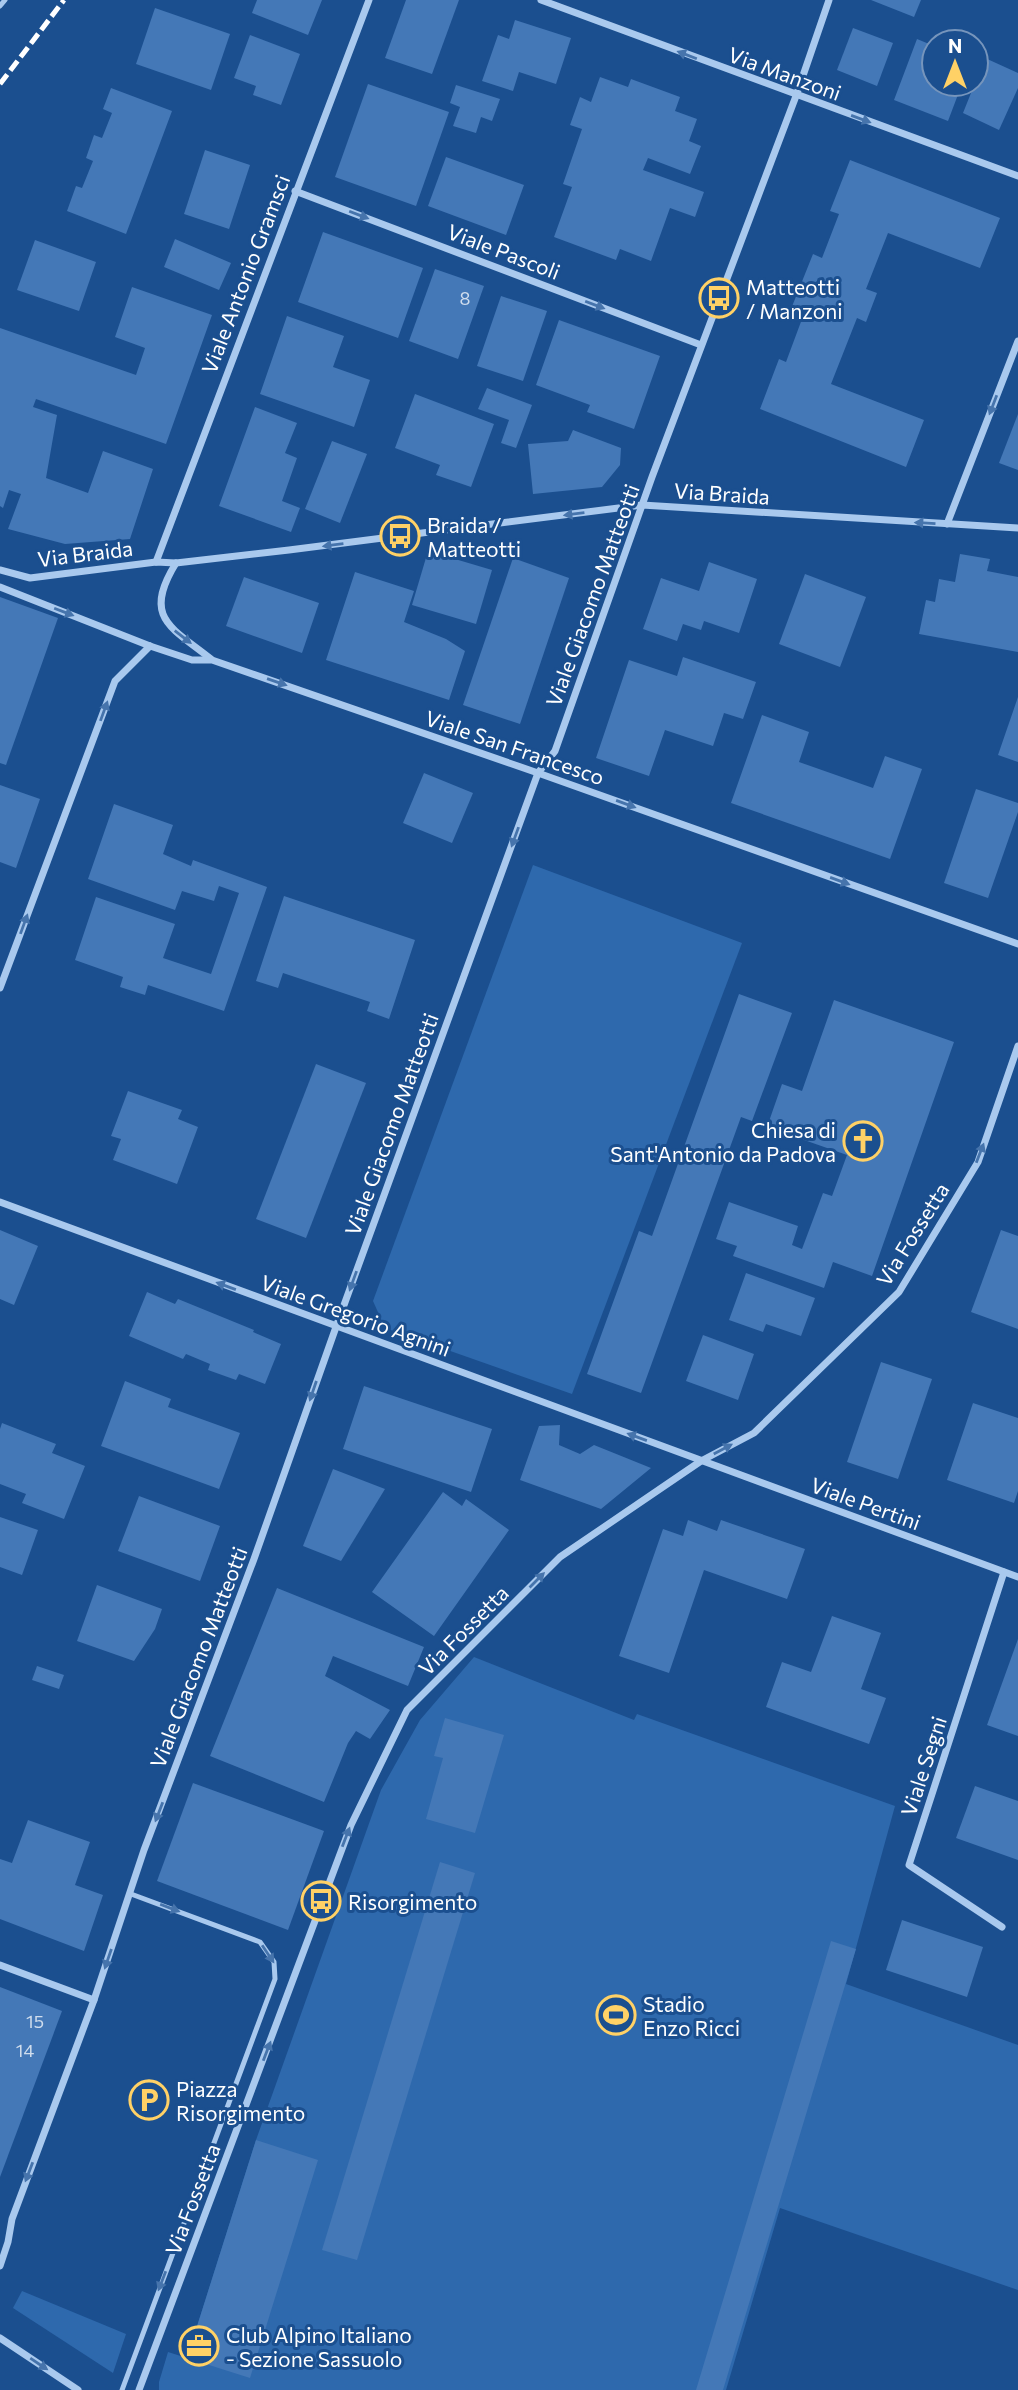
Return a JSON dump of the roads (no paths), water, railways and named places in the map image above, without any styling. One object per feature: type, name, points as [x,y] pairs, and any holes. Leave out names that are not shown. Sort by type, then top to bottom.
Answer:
[{"type":"street","name":"Viale Antonio Gramsci","points":[[156,562],[369,0]]},
{"type":"street","name":"Via Manzoni","points":[[541,0],[1018,176]]},
{"type":"street","name":"Viale Giacomo Matteotti","points":[[0,2266],[12,2219],[94,2000],[144,1850],[254,1559],[538,773],[555,751],[642,505],[796,96],[829,0]]},
{"type":"street","name":"Viale Pascoli","points":[[295,191],[701,345]]},
{"type":"street","points":[[947,524],[1018,341]]},
{"type":"street","name":"Via Braida","points":[[0,570],[30,578],[156,562],[176,563],[642,505],[1018,528]]},
{"type":"street","points":[[176,563],[166,580],[160,612],[166,623],[212,660]]},
{"type":"street","name":"Viale San Francesco","points":[[0,587],[150,646],[192,660],[212,660],[1018,944]]},
{"type":"street","points":[[0,988],[115,681],[150,646]]},
{"type":"street","name":"Via Fossetta","points":[[139,2390],[351,1825],[407,1710],[560,1557],[701,1461],[754,1433],[899,1292],[978,1162],[1018,1046]]},
{"type":"street","name":"Viale Gregorio Agnini","points":[[0,1202],[701,1461]]},
{"type":"street","name":"Viale Pertini","points":[[701,1461],[1018,1577]]},
{"type":"street","name":"Viale Segni","points":[[1002,1927],[909,1866],[1004,1572]]},
{"type":"street","points":[[0,1965],[94,2000]]},
{"type":"street","points":[[0,2338],[78,2390]]},
{"type":"lane","points":[[0,6],[5,0]]},
{"type":"lane","points":[[122,2390],[275,1979],[274,1962],[260,1942],[131,1894]]},
{"type":"railway","points":[[0,84],[64,0]]},
{"type":"place","name":"Matteotti / Manzoni","points":[[719,298]]},
{"type":"place","name":"Braida / Matteotti","points":[[400,536]]},
{"type":"place","name":"Chiesa di Sant'Antonio da Padova","points":[[863,1141]]},
{"type":"place","name":"Risorgimento","points":[[321,1901]]},
{"type":"place","name":"Stadio Enzo Ricci","points":[[616,2015]]},
{"type":"place","name":"Piazza Risorgimento","points":[[149,2100]]},
{"type":"place","name":"Club Alpino Italiano - Sezione Sassuolo","points":[[199,2346]]}]
